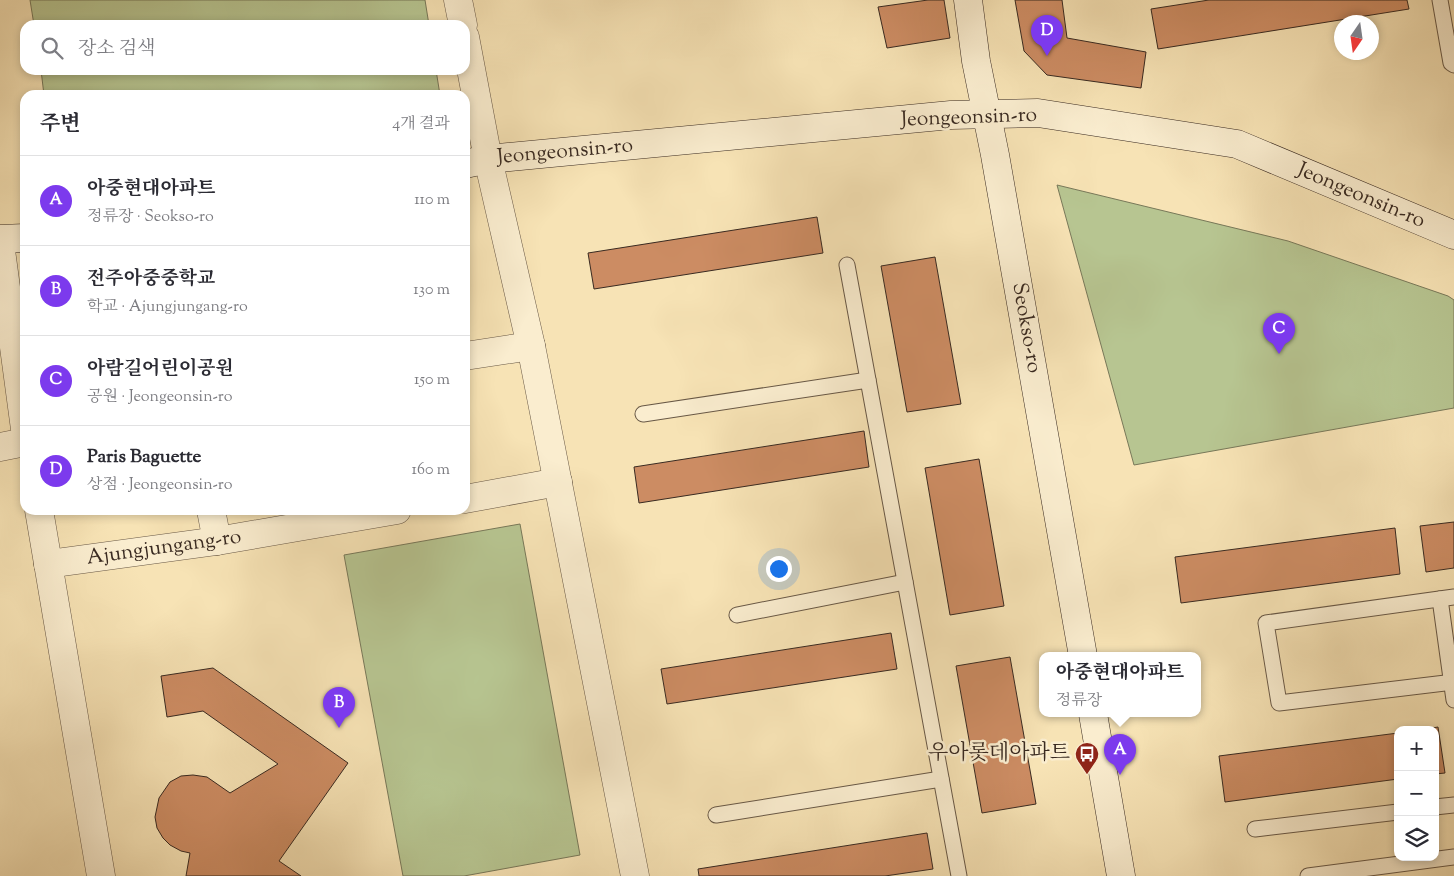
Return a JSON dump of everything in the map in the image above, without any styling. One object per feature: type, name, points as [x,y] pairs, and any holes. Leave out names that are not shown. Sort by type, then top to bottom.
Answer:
[{"type":"street","name":"Seokso-ro","points":[[968,0],[976,61],[1048,449],[1082,652]]},
{"type":"street","points":[[468,75],[470,90]]},
{"type":"street","points":[[470,93],[476,162],[531,346],[635,876]]},
{"type":"street","name":"Jeongeonsin-ro","points":[[476,162],[941,116],[1038,113],[1237,144],[1454,235]]},
{"type":"street","points":[[20,239],[0,241],[20,391]]},
{"type":"street","points":[[470,355],[531,346]]},
{"type":"street","points":[[0,447],[20,443]]},
{"type":"street","points":[[470,497],[558,482]]},
{"type":"street","points":[[40,515],[100,876]]},
{"type":"street","points":[[212,515],[217,541]]},
{"type":"street","name":"Ajungjungang-ro","points":[[48,564],[217,541],[368,515]]},
{"type":"street","points":[[1094,717],[1121,876]]},
{"type":"lane","points":[[1445,6],[1451,63],[1454,65]]},
{"type":"lane","points":[[847,264],[959,876]]},
{"type":"lane","points":[[643,414],[868,380]]},
{"type":"lane","points":[[737,615],[905,582]]},
{"type":"lane","points":[[1453,682],[1279,703],[1266,623],[1447,598],[1453,682],[1454,700]]},
{"type":"lane","points":[[716,815],[941,779]]},
{"type":"lane","points":[[1439,807],[1454,805]]},
{"type":"lane","points":[[1255,829],[1394,812]]},
{"type":"lane","points":[[1308,876],[1454,857]]},
{"type":"green space","points":[[30,0],[425,0],[428,20],[33,20]]},
{"type":"green space","points":[[42,75],[437,75],[439,90],[43,90]]},
{"type":"green space","points":[[1057,185],[1288,241],[1448,296],[1454,300],[1454,408],[1134,465]]},
{"type":"green space","points":[[520,524],[580,855],[464,876],[403,876],[344,555]]},
{"type":"building","points":[[928,0],[944,0],[950,38],[887,48],[878,7]]},
{"type":"building","points":[[1015,0],[1062,0],[1067,38],[1146,52],[1141,88],[1047,75],[1024,51]]},
{"type":"building","points":[[1209,0],[1407,0],[1409,9],[1371,15],[1334,15],[1334,21],[1158,49],[1151,9]]},
{"type":"building","points":[[817,217],[823,253],[594,289],[588,253]]},
{"type":"building","points":[[935,257],[961,404],[907,412],[881,266]]},
{"type":"building","points":[[864,431],[869,467],[639,503],[634,467]]},
{"type":"building","points":[[979,459],[1004,606],[950,615],[925,468]]},
{"type":"building","points":[[1454,522],[1454,568],[1426,572],[1420,526]]},
{"type":"building","points":[[1395,528],[1400,574],[1181,603],[1175,557]]},
{"type":"building","points":[[891,633],[897,669],[667,704],[661,669]]},
{"type":"building","points":[[1010,657],[1036,804],[982,813],[956,666]]},
{"type":"building","points":[[213,668],[348,763],[279,861],[301,876],[186,876],[190,853],[170,845],[157,828],[155,817],[159,798],[170,782],[181,776],[207,777],[230,793],[278,764],[203,711],[167,717],[161,676]]},
{"type":"building","points":[[1394,734],[1394,780],[1225,802],[1219,756]]},
{"type":"building","points":[[1439,734],[1445,773],[1439,774]]},
{"type":"building","points":[[927,833],[933,869],[885,876],[699,876],[698,869]]},
{"type":"place","name":"Paris Baguette","points":[[1047,56]]},
{"type":"place","name":"아람길어린이공원","points":[[1279,354]]},
{"type":"place","name":"전주아중중학교","points":[[339,728]]},
{"type":"place","name":"우아롯데아파트","points":[[1087,775]]},
{"type":"place","name":"아중현대아파트","points":[[1120,775]]}]
